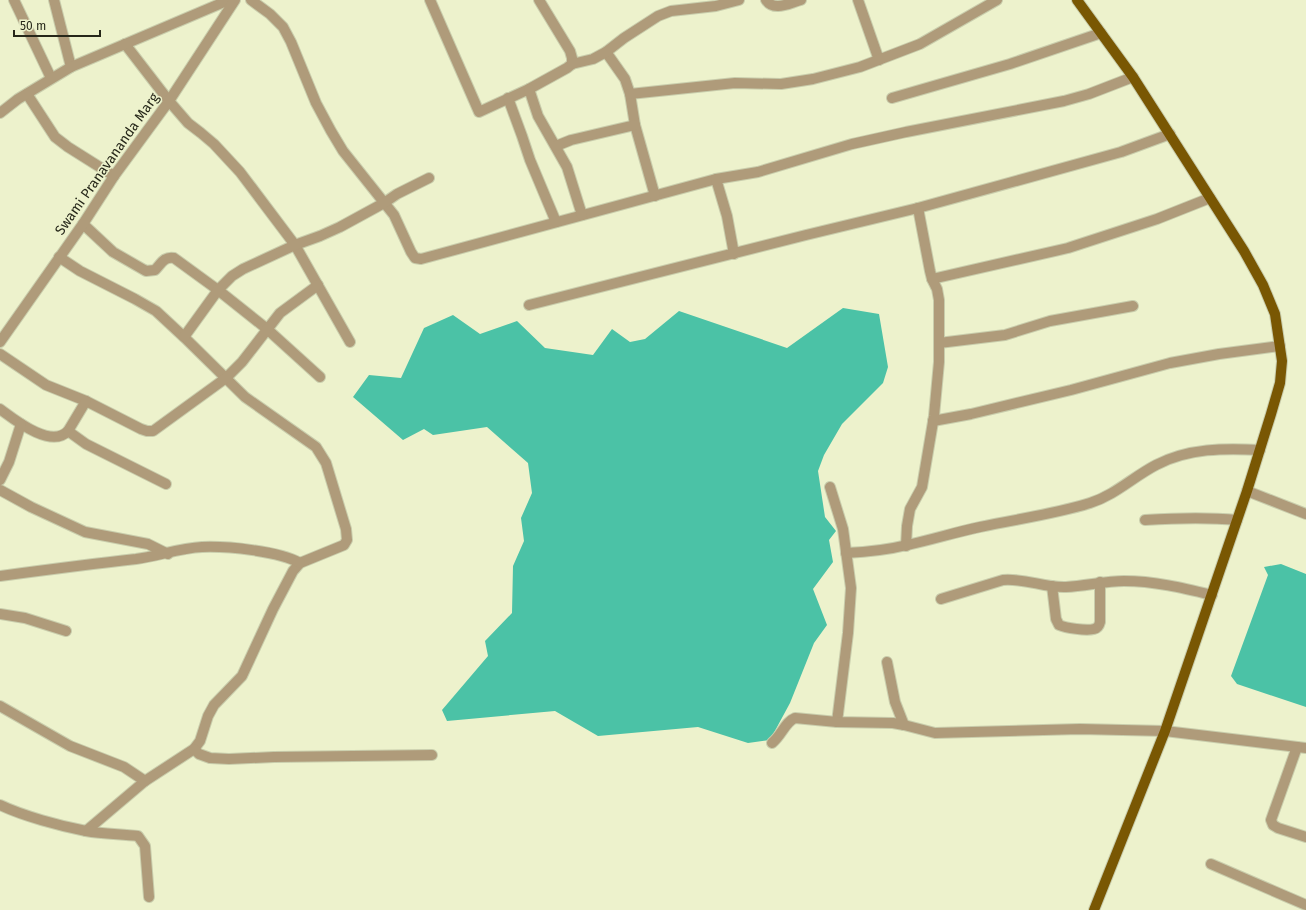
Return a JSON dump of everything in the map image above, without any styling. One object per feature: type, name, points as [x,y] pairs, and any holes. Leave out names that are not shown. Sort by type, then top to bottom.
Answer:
[{"type":"main road","points":[[1077,0],[1133,77],[1244,251],[1263,285],[1275,314],[1282,362],[1280,383],[1260,450],[1212,595],[1165,731],[1094,910]]},
{"type":"street","points":[[14,0],[51,78]]},
{"type":"street","points":[[54,0],[71,67]]},
{"type":"street","points":[[0,113],[18,99],[71,67],[229,0]]},
{"type":"street","name":"Swami Pranavananda Marg","points":[[0,342],[83,224],[114,176],[168,101],[235,0]]},
{"type":"street","points":[[251,0],[270,14],[283,27],[292,42],[316,103],[331,131],[343,151],[394,215],[415,258],[421,259],[716,179],[758,172],[852,144],[906,132],[1064,102],[1133,77]]},
{"type":"street","points":[[430,0],[479,112],[529,89],[572,64],[593,59],[606,52],[624,38],[658,16],[671,12],[716,6],[739,0]]},
{"type":"street","points":[[538,0],[570,51],[572,64]]},
{"type":"street","points":[[766,0],[774,7],[801,0]]},
{"type":"street","points":[[858,0],[880,60]]},
{"type":"street","points":[[630,94],[735,83],[781,84],[813,79],[860,67],[920,44],[997,0]]},
{"type":"street","points":[[892,98],[1010,64],[1101,33]]},
{"type":"street","points":[[126,44],[168,101],[188,123],[210,140],[240,172],[294,245],[350,342]]},
{"type":"street","points":[[606,52],[625,79],[630,94],[635,125],[655,196]]},
{"type":"street","points":[[529,89],[538,116],[567,167],[582,215]]},
{"type":"street","points":[[27,94],[56,137],[68,147],[114,176]]},
{"type":"street","points":[[508,98],[531,164],[556,222]]},
{"type":"street","points":[[556,146],[571,140],[635,125]]},
{"type":"street","points":[[529,305],[918,208],[1121,152],[1170,134]]},
{"type":"street","points":[[184,336],[218,290],[232,276],[242,269],[294,245],[340,227],[384,203],[397,194],[429,178]]},
{"type":"street","points":[[716,179],[727,216],[734,254]]},
{"type":"street","points":[[932,279],[999,265],[1087,242],[1156,219],[1210,198]]},
{"type":"street","points":[[906,546],[910,509],[922,487],[933,421],[939,362],[939,300],[937,289],[932,279],[918,208]]},
{"type":"street","points":[[83,224],[113,252],[146,271],[155,270],[165,258],[174,258],[218,290],[267,329],[320,377]]},
{"type":"street","points":[[59,257],[80,271],[156,311],[184,336],[245,397],[316,447],[326,463],[346,529],[347,540],[339,549],[310,558],[300,563],[293,571],[273,609],[242,676],[214,705],[208,716],[200,741],[194,749],[145,781],[86,831]]},
{"type":"street","points":[[0,354],[46,385],[86,401],[141,429],[153,431],[226,378],[242,362],[280,313],[318,285]]},
{"type":"street","points":[[939,343],[1005,335],[1050,321],[1133,306]]},
{"type":"street","points":[[933,421],[971,414],[1071,390],[1170,363],[1219,354],[1280,346]]},
{"type":"street","points":[[0,409],[21,424],[51,438],[64,435],[68,431],[86,401]]},
{"type":"street","points":[[0,480],[9,462],[21,424]]},
{"type":"street","points":[[68,431],[86,444],[166,484]]},
{"type":"street","points":[[846,553],[906,546],[979,527],[1091,503],[1106,497],[1156,465],[1177,456],[1202,451],[1224,449],[1260,450]]},
{"type":"street","points":[[830,487],[843,529],[851,588],[849,626],[837,722]]},
{"type":"street","points":[[0,490],[31,507],[85,532],[148,544],[159,548],[168,554]]},
{"type":"street","points":[[1247,490],[1306,514]]},
{"type":"street","points":[[1145,520],[1216,518],[1237,520]]},
{"type":"street","points":[[0,576],[168,554],[202,547],[226,548],[282,555],[300,563]]},
{"type":"street","points":[[941,599],[1003,580],[1022,579],[1052,586],[1066,587],[1100,582],[1146,582],[1174,586],[1212,595]]},
{"type":"street","points":[[1052,586],[1056,619],[1059,625],[1065,628],[1093,629],[1098,626],[1100,622],[1100,582]]},
{"type":"street","points":[[0,614],[25,618],[66,631]]},
{"type":"street","points":[[887,662],[895,702],[904,725]]},
{"type":"street","points":[[0,706],[70,746],[124,767],[145,781]]},
{"type":"street","points":[[772,743],[779,737],[789,720],[795,718],[837,722],[893,723],[935,733],[1080,729],[1165,731],[1302,748],[1272,820],[1273,825],[1278,828],[1306,837]]},
{"type":"street","points":[[194,749],[199,754],[210,758],[229,759],[432,755]]},
{"type":"street","points":[[0,805],[60,825],[86,831],[138,836],[145,846],[149,897]]},
{"type":"street","points":[[1211,864],[1306,905],[1304,910]]},
{"type":"water","points":[[843,308],[879,314],[888,367],[883,383],[842,424],[824,455],[818,471],[825,517],[836,531],[829,540],[833,562],[813,589],[827,625],[814,643],[790,703],[770,740],[748,743],[698,727],[598,736],[555,711],[447,721],[442,710],[488,656],[485,641],[512,613],[513,566],[524,541],[521,518],[532,493],[528,463],[487,427],[433,435],[424,429],[403,440],[353,397],[369,375],[401,378],[424,328],[453,315],[480,334],[517,321],[545,348],[593,355],[612,329],[630,342],[645,339],[679,311],[787,348]]},
{"type":"water","points":[[1281,564],[1306,574],[1306,707],[1237,684],[1231,676],[1268,575],[1264,567]]}]
